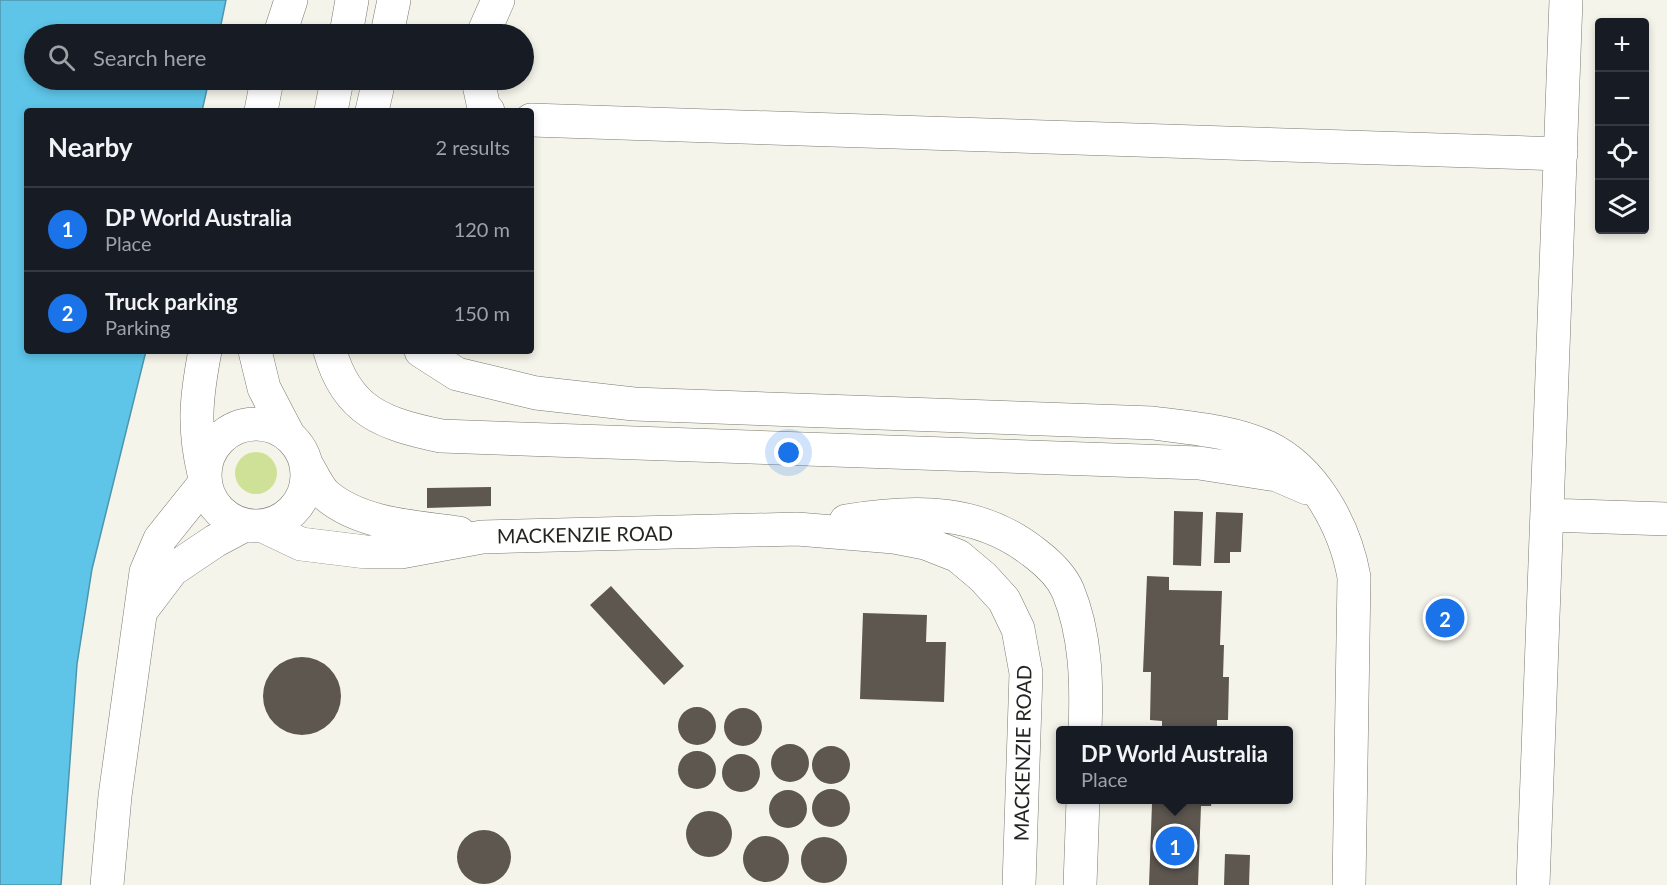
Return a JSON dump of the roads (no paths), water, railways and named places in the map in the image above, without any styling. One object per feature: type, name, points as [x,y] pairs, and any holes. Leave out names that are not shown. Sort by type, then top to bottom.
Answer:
[{"type":"lane","points":[[278,24],[279,0]]},
{"type":"lane","points":[[282,24],[291,0]]},
{"type":"lane","points":[[348,24],[352,0]]},
{"type":"lane","points":[[394,9],[410,0]]},
{"type":"lane","points":[[487,24],[498,0]]},
{"type":"lane","points":[[1533,885],[1566,0]]},
{"type":"lane","points":[[262,108],[265,90]]},
{"type":"lane","points":[[332,108],[335,90]]},
{"type":"lane","points":[[373,108],[376,90]]},
{"type":"lane","points":[[480,90],[484,108]]},
{"type":"lane","points":[[534,120],[1561,154]]},
{"type":"lane","points":[[205,354],[195,417],[196,442],[204,479],[210,499],[219,511],[231,520],[254,526]]},
{"type":"lane","points":[[256,354],[264,388],[289,436]]},
{"type":"lane","points":[[331,354],[348,393],[368,411],[386,422],[441,436],[1199,464],[1277,475],[1304,486],[1323,500]]},
{"type":"lane","points":[[426,354],[457,375],[536,393],[634,404],[1153,423],[1196,429],[1266,447],[1290,461],[1323,500],[1349,549],[1354,577],[1349,885]]},
{"type":"lane","points":[[107,885],[120,754],[143,609],[146,572],[160,539],[204,479],[207,458],[215,444],[227,432],[242,425],[258,423],[275,427],[289,436],[300,448],[306,464],[307,478],[298,504],[277,522],[254,526],[215,541],[172,570],[143,609]]},
{"type":"lane","name":"MACKENZIE ROAD","points":[[306,464],[326,495],[355,511],[383,521],[482,537]]},
{"type":"lane","name":"MACKENZIE ROAD","points":[[797,529],[894,513],[933,513],[960,517],[993,527],[1021,542],[1049,564],[1067,589],[1071,600],[1083,653],[1085,726]]},
{"type":"lane","points":[[1548,515],[1667,519]]},
{"type":"lane","name":"MACKENZIE ROAD","points":[[254,526],[301,544],[366,552],[401,552],[482,537],[797,529],[925,543],[958,556],[983,577],[1004,600],[1018,629],[1026,672],[1019,885]]},
{"type":"lane","points":[[1080,885],[1083,804]]},
{"type":"water","points":[[0,0],[226,0],[221,24],[24,24],[24,90],[207,90],[203,108],[24,108],[24,354],[145,354],[92,569],[77,664],[61,885],[0,885]]},
{"type":"place","name":"Truck parking","points":[[1445,618]]},
{"type":"place","name":"DP World Australia","points":[[1175,846]]}]
